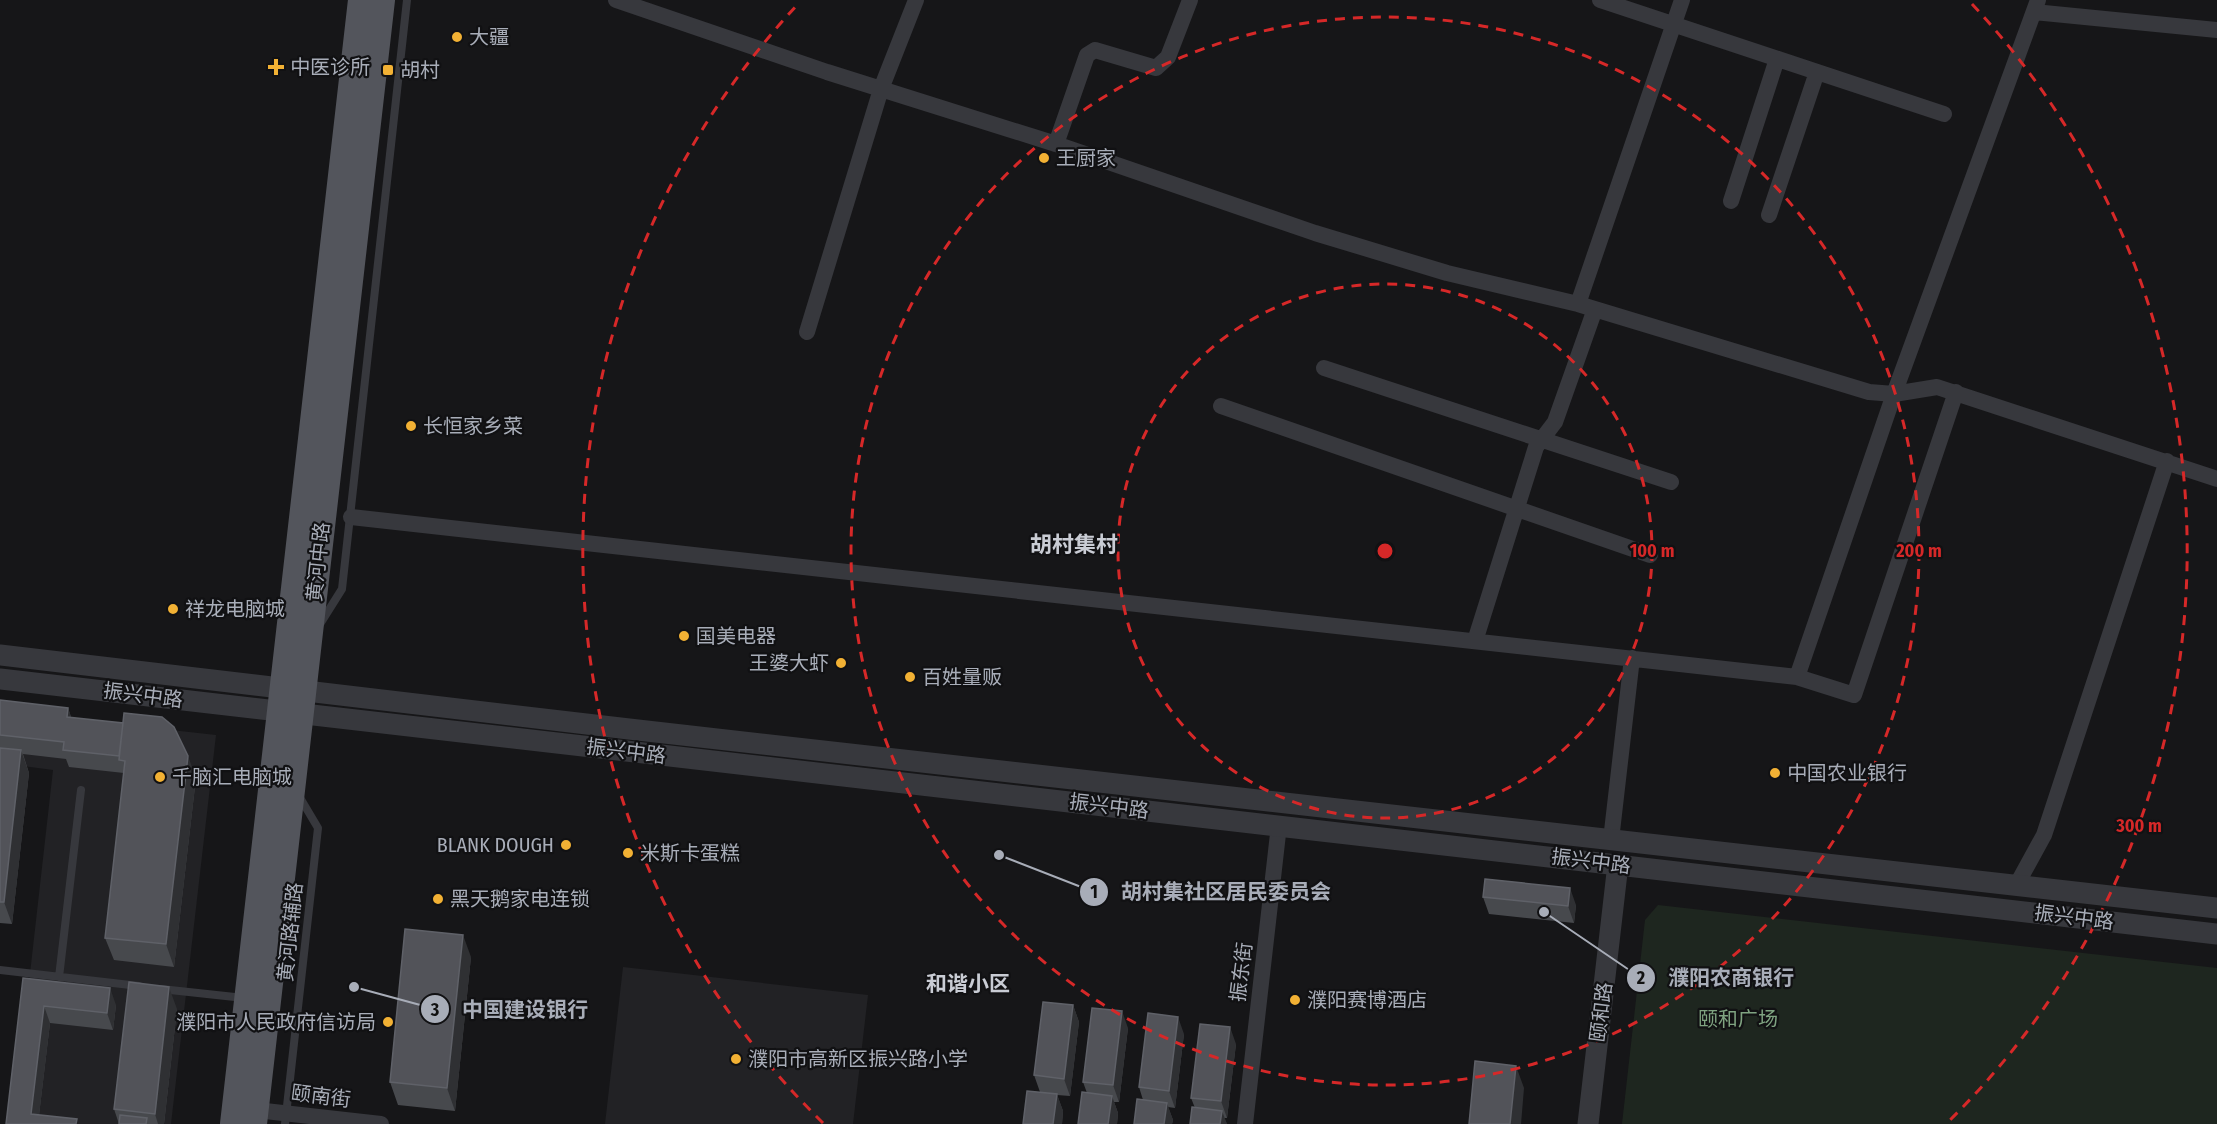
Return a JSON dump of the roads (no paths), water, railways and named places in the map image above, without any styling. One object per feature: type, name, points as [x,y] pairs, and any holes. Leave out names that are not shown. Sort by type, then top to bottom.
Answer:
[{"type":"main road","name":"黄河中路","points":[[233,1124],[247,998],[291,701],[361,0]]},
{"type":"main road","name":"黄河中路","points":[[255,1117],[292,785],[291,701],[309,643],[382,0]]},
{"type":"street","points":[[616,0],[881,89],[1056,144],[1326,236],[1447,273],[1578,304],[1869,392],[1894,394],[1937,387],[1956,392],[2217,478]]},
{"type":"street","points":[[807,332],[881,89],[916,0]]},
{"type":"street","points":[[1056,144],[1087,55],[1095,50],[1156,68],[1168,57],[1190,0]]},
{"type":"street","points":[[1600,0],[1944,114]]},
{"type":"street","points":[[1578,304],[1682,0]]},
{"type":"street","points":[[1797,677],[1894,394],[2036,6],[2217,30]]},
{"type":"street","points":[[1731,201],[1777,59]]},
{"type":"street","points":[[1769,215],[1817,72]]},
{"type":"street","points":[[1475,641],[1536,447],[1555,422],[1595,309]]},
{"type":"street","points":[[1324,368],[1671,482]]},
{"type":"street","points":[[351,517],[1797,677],[1854,695],[1956,392]]},
{"type":"street","points":[[1221,406],[1650,555]]},
{"type":"street","points":[[2016,886],[2044,836],[2167,461]]},
{"type":"street","name":"振兴中路","points":[[0,655],[291,701],[1279,825],[2217,934]]},
{"type":"street","points":[[1611,840],[1632,658]]},
{"type":"street","name":"振兴中路","points":[[0,679],[291,701],[1611,840],[2217,908]]},
{"type":"street","name":"振东街","points":[[1245,1124],[1279,825]]},
{"type":"street","name":"颐和路","points":[[1588,1124],[1618,864]]},
{"type":"street","name":"颐南街","points":[[255,1117],[381,1124]]},
{"type":"lane","points":[[309,643],[342,589],[407,0]]},
{"type":"lane","name":"黄河路辅路","points":[[286,1119],[318,828],[292,785]]},
{"type":"lane","points":[[59,977],[81,790]]},
{"type":"lane","points":[[0,970],[247,998]]},
{"type":"place","name":"大疆","points":[[457,37]]},
{"type":"place","name":"中医诊所","points":[[276,67]]},
{"type":"place","name":"胡村","points":[[388,70]]},
{"type":"place","name":"王厨家","points":[[1044,158]]},
{"type":"place","name":"长恒家乡菜","points":[[411,426]]},
{"type":"place","name":"祥龙电脑城","points":[[173,609]]},
{"type":"place","name":"国美电器","points":[[684,636]]},
{"type":"place","name":"王婆大虾","points":[[841,663]]},
{"type":"place","name":"百姓量贩","points":[[910,677]]},
{"type":"place","name":"中国农业银行","points":[[1775,773]]},
{"type":"place","name":"千脑汇电脑城","points":[[160,777]]},
{"type":"place","name":"BLANK DOUGH","points":[[566,845]]},
{"type":"place","name":"米斯卡蛋糕","points":[[628,853]]},
{"type":"place","name":"胡村集社区居民委员会","points":[[999,855]]},
{"type":"place","name":"黑天鹅家电连锁","points":[[438,899]]},
{"type":"place","name":"濮阳农商银行","points":[[1544,912]]},
{"type":"place","name":"中国建设银行","points":[[354,987]]},
{"type":"place","name":"濮阳赛博酒店","points":[[1295,1000]]},
{"type":"place","name":"濮阳市人民政府信访局","points":[[388,1022]]},
{"type":"place","name":"濮阳市高新区振兴路小学","points":[[736,1059]]},
{"type":"district","name":"胡村集村","points":[[1074,544]]},
{"type":"district","name":"和谐小区","points":[[968,984]]},
{"type":"park label","name":"颐和广场","points":[[1738,1019]]}]
